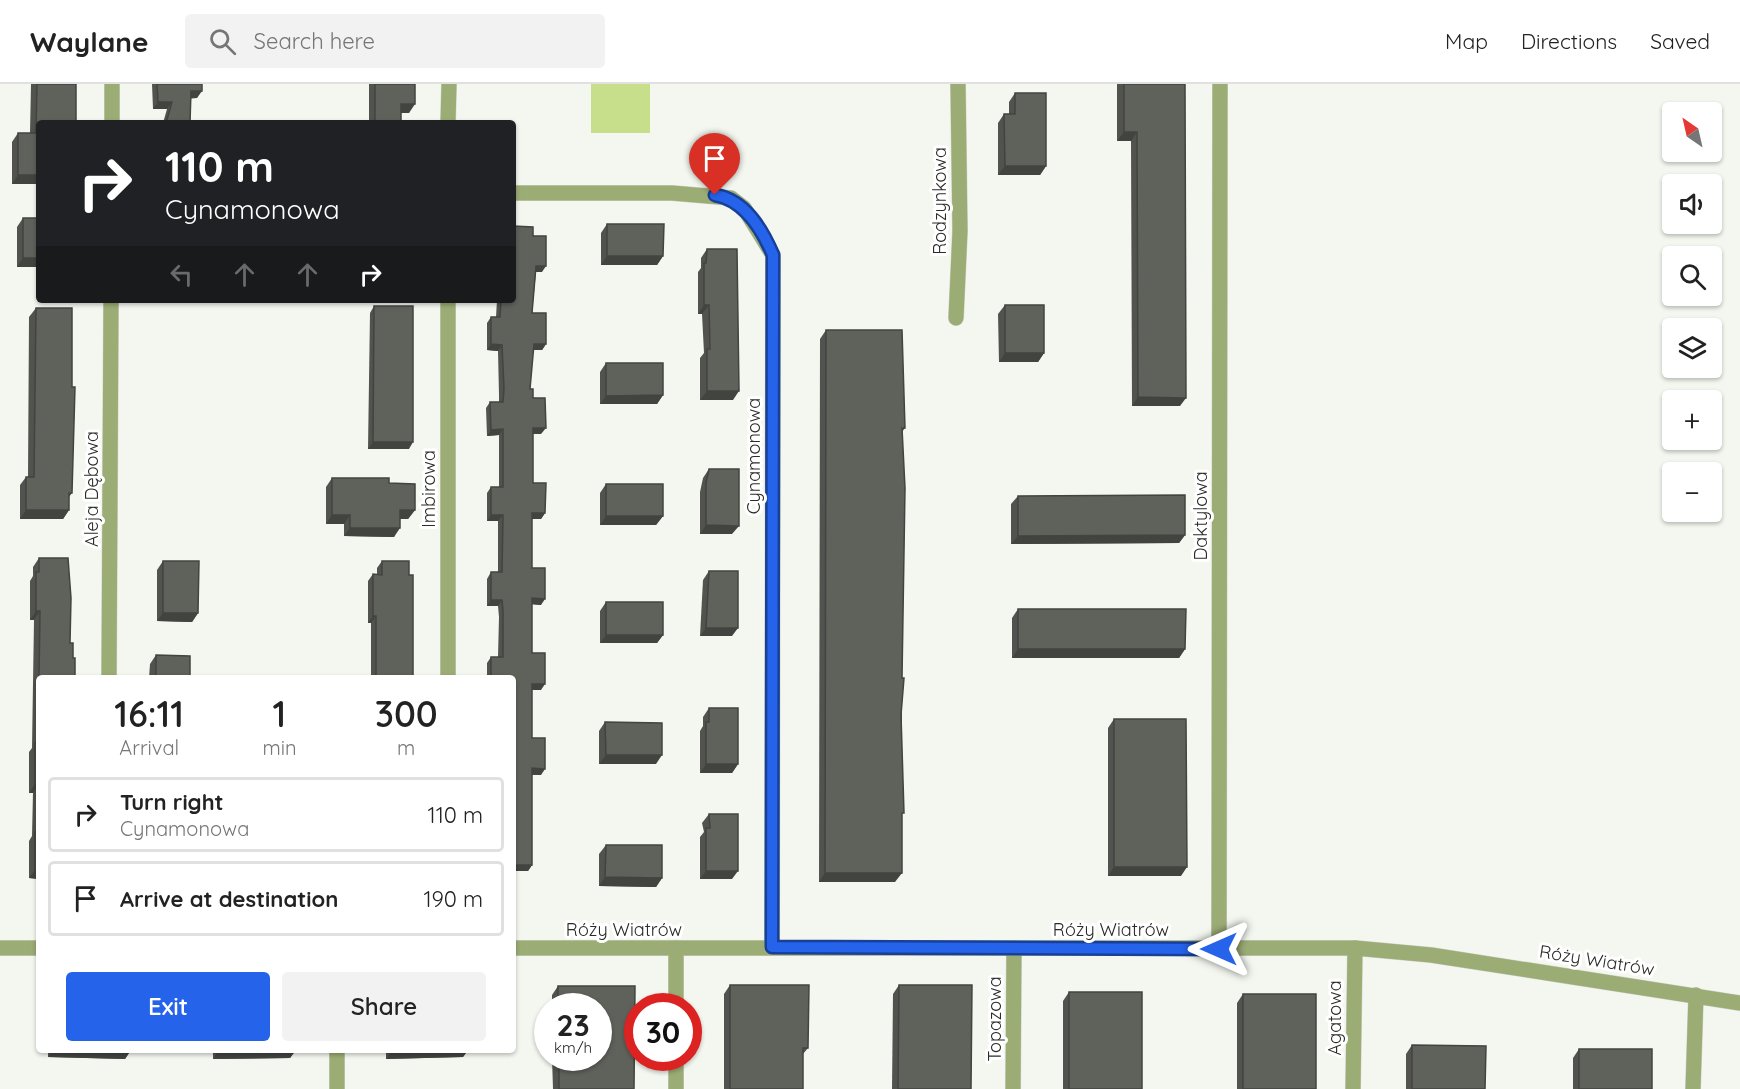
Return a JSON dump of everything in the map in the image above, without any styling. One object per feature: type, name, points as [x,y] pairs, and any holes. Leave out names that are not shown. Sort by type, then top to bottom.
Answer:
[{"type":"street","points":[[112,84],[112,120]]},
{"type":"street","points":[[448,84],[448,120]]},
{"type":"street","name":"Rodzynkowa","points":[[956,318],[960,231],[958,84]]},
{"type":"street","name":"Daktylowa","points":[[1219,949],[1220,84]]},
{"type":"street","name":"Cynamonowa","points":[[516,193],[672,193],[731,198],[744,208],[773,255],[772,947]]},
{"type":"street","name":"Aleja Dębowa","points":[[109,675],[111,303]]},
{"type":"street","name":"Imbirowa","points":[[448,303],[448,675]]},
{"type":"street","points":[[0,948],[36,948]]},
{"type":"street","name":"Róży Wiatrów","points":[[516,948],[1355,948],[1431,955],[1740,1003]]},
{"type":"street","points":[[676,948],[676,993]]},
{"type":"street","name":"Topazowa","points":[[1013,1089],[1014,948]]},
{"type":"street","name":"Agatowa","points":[[1353,1089],[1355,948]]},
{"type":"street","points":[[1693,1089],[1696,995]]},
{"type":"street","points":[[337,1053],[337,1089]]},
{"type":"street","points":[[676,1071],[676,1089]]},
{"type":"green space","points":[[591,84],[650,84],[650,133],[591,133]]},
{"type":"building","points":[[37,84],[76,84],[76,120],[36,120]]},
{"type":"building","points":[[157,84],[202,84],[202,91],[191,91],[190,120],[167,120],[172,102],[158,102]]},
{"type":"building","points":[[375,84],[415,84],[415,104],[401,104],[401,120],[375,120]]},
{"type":"building","points":[[1124,84],[1185,84],[1186,398],[1138,397],[1137,132],[1124,132]]},
{"type":"building","points":[[1015,93],[1046,93],[1046,166],[1005,166],[1004,114],[1015,114]]},
{"type":"building","points":[[18,133],[36,133],[36,175],[18,175]]},
{"type":"building","points":[[23,218],[36,218],[36,258],[23,258]]},
{"type":"building","points":[[607,224],[664,224],[663,256],[607,256]]},
{"type":"building","points":[[516,226],[533,227],[533,236],[546,236],[546,266],[536,266],[532,313],[546,313],[546,344],[534,344],[530,389],[533,389],[533,398],[545,398],[546,428],[533,428],[533,483],[546,483],[545,513],[532,513],[532,568],[545,568],[545,599],[532,598],[532,653],[545,653],[545,684],[532,684],[532,738],[545,738],[545,769],[532,768],[532,865],[516,865],[516,675],[491,675],[491,657],[503,657],[502,600],[491,600],[491,572],[502,572],[503,515],[491,515],[491,487],[503,487],[503,429],[491,430],[490,402],[503,402],[502,345],[491,344],[491,317],[500,317],[501,303],[516,303]]},
{"type":"building","points":[[707,249],[737,249],[739,391],[707,391],[707,349],[710,349],[709,305],[704,305],[704,263],[706,263]]},
{"type":"building","points":[[1005,305],[1044,305],[1044,353],[1005,353]]},
{"type":"building","points":[[374,306],[413,306],[413,442],[373,442]]},
{"type":"building","points":[[36,308],[72,308],[72,387],[75,387],[72,493],[69,493],[69,510],[26,510],[26,477],[34,477]]},
{"type":"building","points":[[826,330],[902,330],[905,428],[902,428],[905,488],[902,678],[904,678],[901,715],[904,813],[902,813],[902,873],[825,873]]},
{"type":"building","points":[[606,363],[663,363],[663,395],[606,396]]},
{"type":"building","points":[[709,469],[739,469],[739,526],[706,525],[706,483]]},
{"type":"building","points":[[332,478],[389,478],[389,483],[415,484],[415,510],[400,510],[400,528],[350,528],[350,515],[332,515]]},
{"type":"building","points":[[606,484],[663,484],[663,516],[606,516]]},
{"type":"building","points":[[1185,495],[1185,535],[1018,536],[1018,496]]},
{"type":"building","points":[[39,558],[68,558],[71,598],[70,643],[73,643],[75,675],[39,675],[40,611],[36,611],[36,572],[39,572]]},
{"type":"building","points":[[163,561],[199,561],[198,613],[163,613]]},
{"type":"building","points":[[382,561],[409,561],[409,575],[413,575],[413,675],[376,675],[373,574],[382,575]]},
{"type":"building","points":[[709,571],[738,571],[738,628],[706,628]]},
{"type":"building","points":[[606,602],[663,602],[663,635],[606,635]]},
{"type":"building","points":[[1018,609],[1186,609],[1185,649],[1018,649]]},
{"type":"building","points":[[156,655],[190,656],[190,675],[156,675]]},
{"type":"building","points":[[709,708],[738,708],[738,764],[706,764],[706,722],[709,722]]},
{"type":"building","points":[[1114,719],[1186,719],[1187,867],[1114,867]]},
{"type":"building","points":[[605,722],[662,723],[662,755],[606,755]]},
{"type":"building","points":[[36,743],[36,784],[35,784]]},
{"type":"building","points":[[709,814],[738,814],[738,871],[706,871],[706,828],[710,828]]},
{"type":"building","points":[[36,832],[36,870],[35,870]]},
{"type":"building","points":[[606,845],[662,845],[662,878],[605,877]]},
{"type":"building","points":[[730,985],[809,985],[808,1048],[803,1048],[803,1089],[730,1089]]},
{"type":"building","points":[[899,985],[972,985],[971,1089],[898,1089]]},
{"type":"building","points":[[558,986],[635,986],[635,993],[624,993],[624,1071],[634,1071],[634,1089],[559,1089],[559,1071],[612,1071],[612,993],[558,993]]},
{"type":"building","points":[[1069,992],[1142,992],[1142,1089],[1069,1089]]},
{"type":"building","points":[[1243,994],[1316,994],[1316,1089],[1243,1089]]},
{"type":"building","points":[[1412,1045],[1486,1046],[1485,1089],[1412,1089]]},
{"type":"building","points":[[1579,1049],[1652,1049],[1652,1089],[1579,1089]]},
{"type":"route","points":[[715,195],[731,198],[744,208],[773,255],[772,947],[1219,949]]}]
